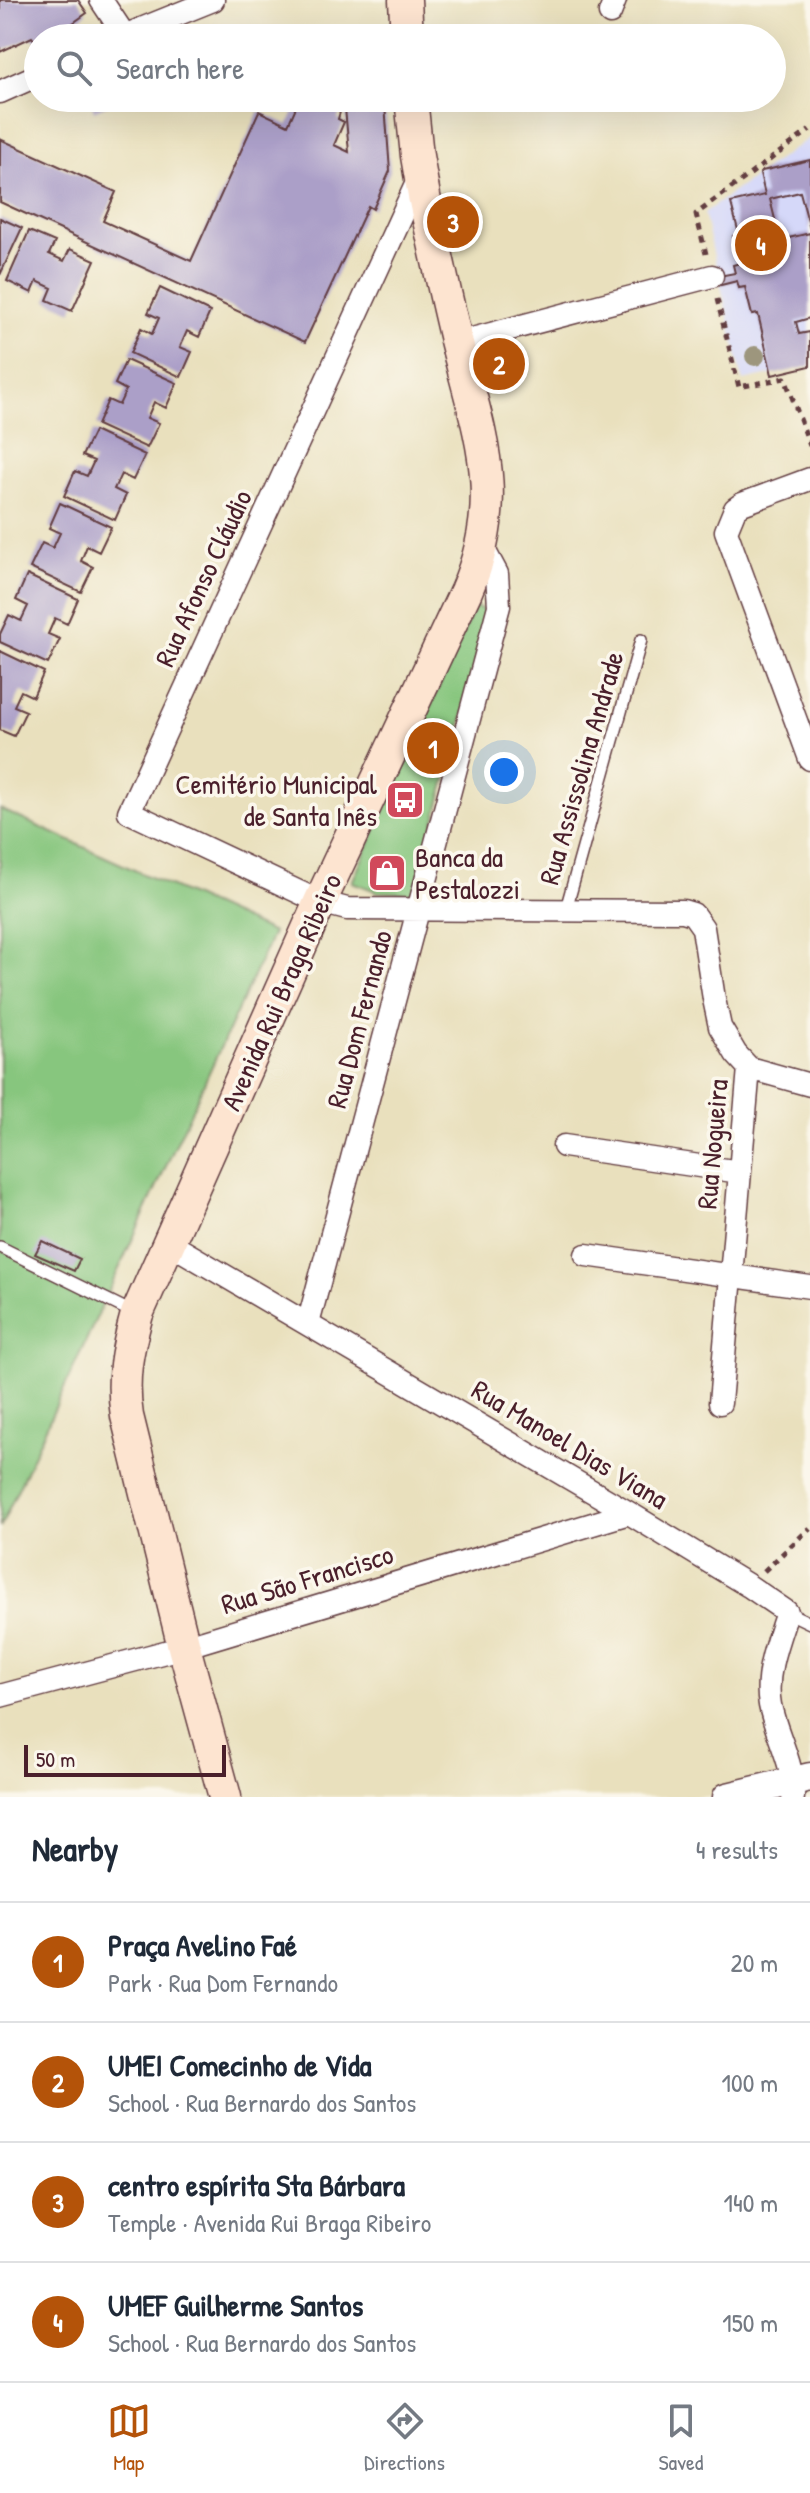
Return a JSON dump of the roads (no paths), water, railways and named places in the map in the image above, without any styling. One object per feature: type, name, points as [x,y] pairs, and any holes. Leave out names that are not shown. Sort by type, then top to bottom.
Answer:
[{"type":"main road","points":[[405,0],[406,24]]},
{"type":"main road","name":"Avenida Rui Braga Ribeiro","points":[[225,1797],[127,1416],[123,1393],[126,1353],[137,1314],[320,902],[466,591],[482,546],[488,514],[487,466],[420,176],[413,112]]},
{"type":"street","points":[[101,0],[115,24]]},
{"type":"street","points":[[154,24],[213,0]]},
{"type":"street","points":[[0,92],[24,81]]},
{"type":"street","name":"Rua Afonso Cláudio","points":[[320,902],[129,812],[420,176]]},
{"type":"street","points":[[457,343],[712,276]]},
{"type":"street","points":[[810,479],[742,504],[735,509],[726,531],[810,759]]},
{"type":"street","name":"Rua Dom Fernando","points":[[308,1324],[499,606],[497,574],[482,546]]},
{"type":"street","points":[[320,902],[356,910],[566,909]]},
{"type":"street","name":"Rua Nogueira","points":[[566,909],[683,911],[693,914],[703,928],[720,1027],[736,1054],[749,1068],[720,1403]]},
{"type":"street","points":[[749,1068],[810,1085]]},
{"type":"street","points":[[564,1146],[740,1172]]},
{"type":"street","name":"Rua Manoel Dias Viana","points":[[169,1243],[629,1513],[787,1612]]},
{"type":"street","points":[[586,1255],[810,1287]]},
{"type":"street","name":"Rua São Francisco","points":[[0,1696],[184,1647],[629,1513]]},
{"type":"street","points":[[727,1797],[799,1785],[770,1704],[770,1679],[787,1612]]},
{"type":"lane","name":"Rua Assissolina Andrade","points":[[566,909],[641,640]]},
{"type":"lane","points":[[0,1247],[137,1314]]},
{"type":"lane","points":[[787,1612],[810,1623]]},
{"type":"place","name":"centro espírita Sta Bárbara","points":[[453,222]]},
{"type":"place","name":"UMEF Guilherme Santos","points":[[761,245]]},
{"type":"place","name":"UMEI Comecinho de Vida","points":[[499,364]]},
{"type":"place","name":"Praça Avelino Faé","points":[[433,748]]},
{"type":"place","name":"Cemitério Municipal de Santa Inês","points":[[405,800]]},
{"type":"place","name":"Banca da Pestalozzi","points":[[387,873]]}]
